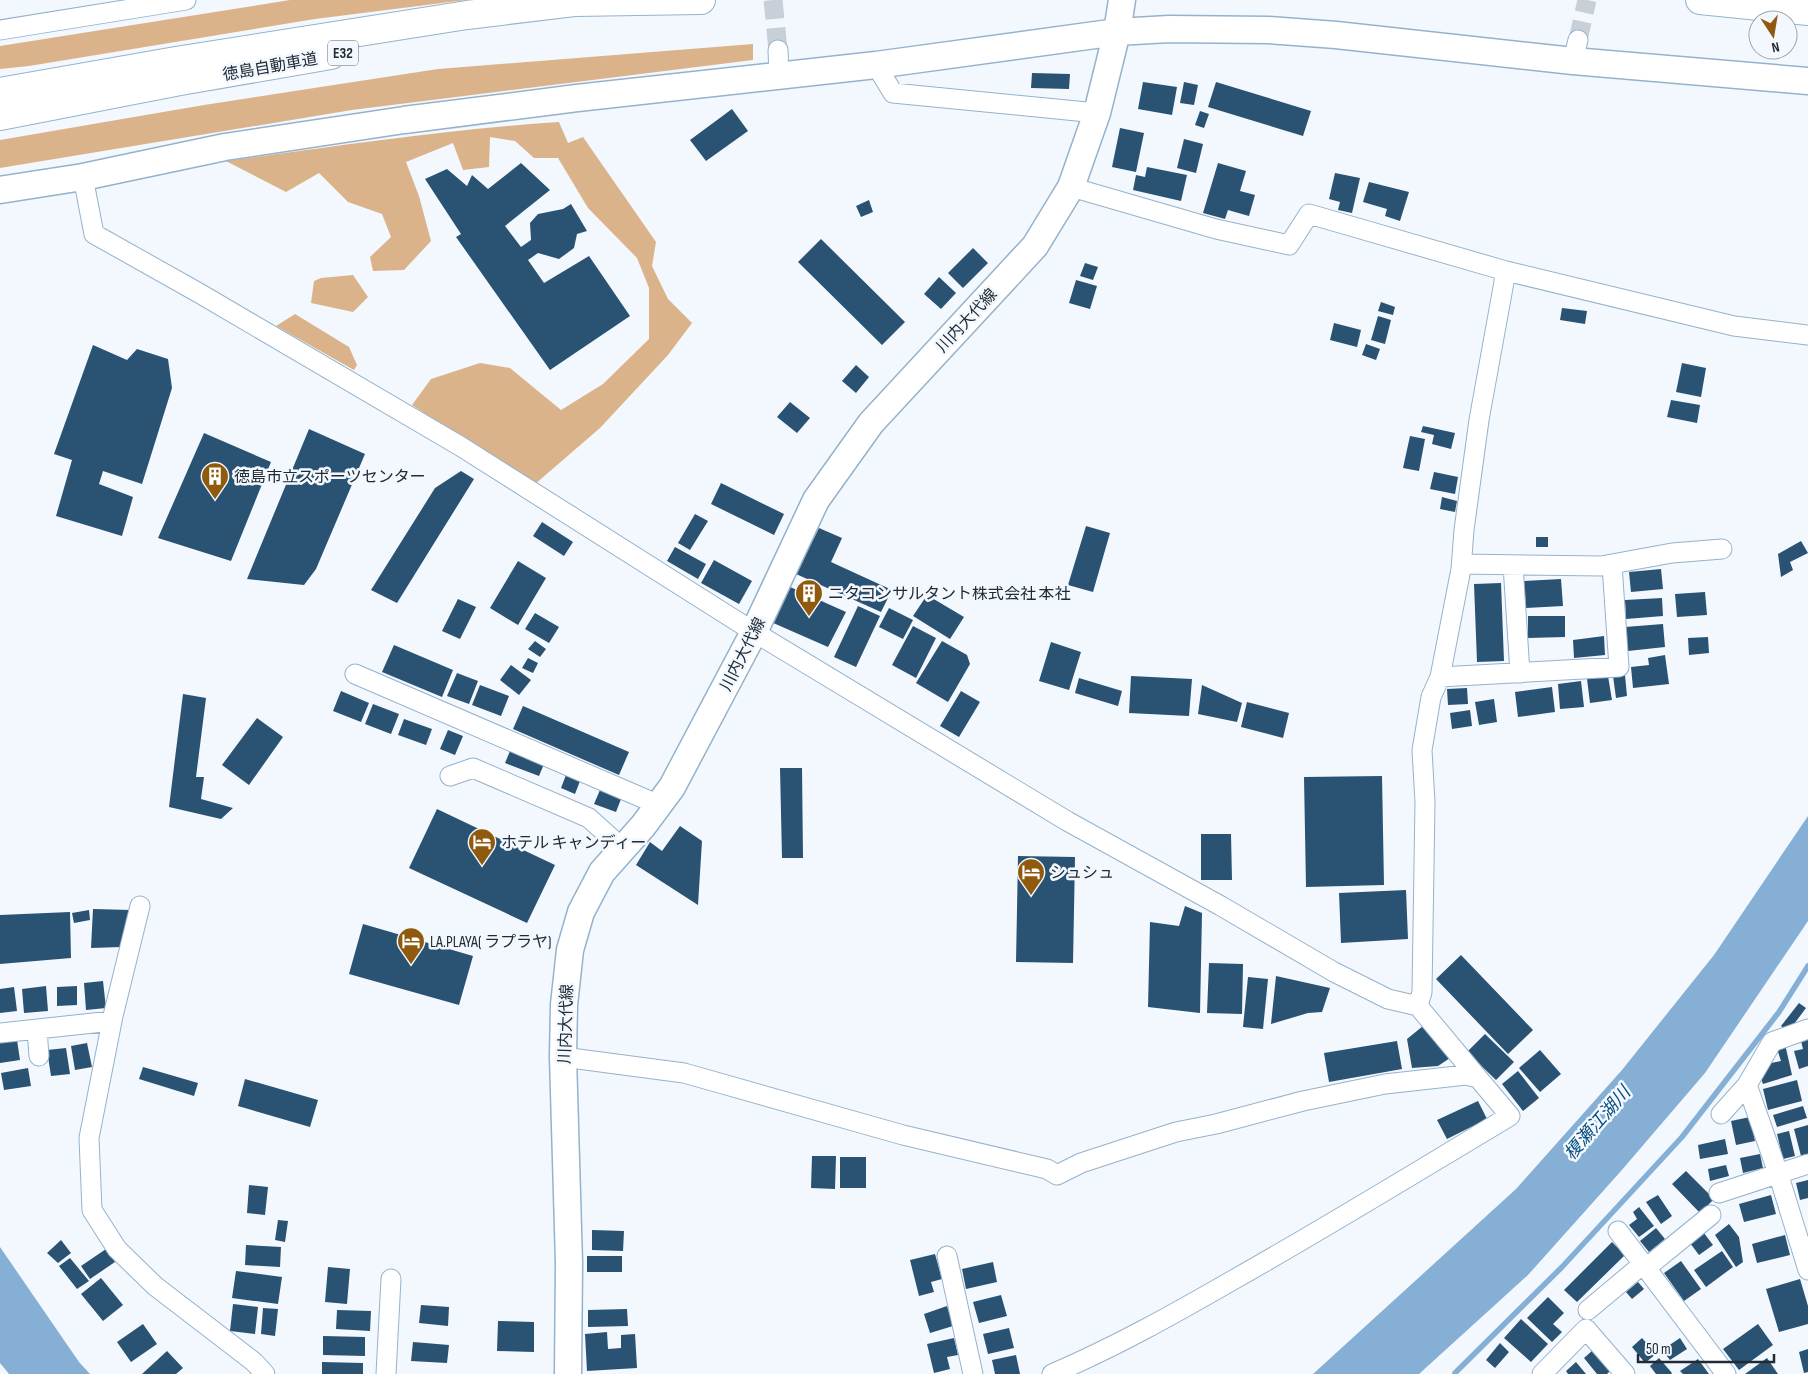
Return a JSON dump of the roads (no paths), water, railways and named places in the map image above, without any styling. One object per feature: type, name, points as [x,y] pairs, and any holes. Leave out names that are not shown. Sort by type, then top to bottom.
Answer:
[{"type":"highway","name":"徳島自動車道","points":[[0,92],[176,61],[467,15],[574,2],[695,0]]},
{"type":"highway","name":"徳島自動車道","points":[[0,116],[180,81],[471,32],[695,0]]},
{"type":"highway","points":[[1700,0],[1808,11]]},
{"type":"street","points":[[0,30],[186,0]]},
{"type":"street","name":"川内大代線","points":[[568,1374],[569,1263],[563,1057],[564,1005],[572,943],[581,912],[602,872],[672,788],[754,632],[816,500],[871,423],[1034,246],[1071,187],[1097,113],[1117,32],[1122,0]]},
{"type":"street","points":[[0,190],[83,177],[226,147],[404,120],[577,98],[778,62],[876,65],[1117,32],[1169,29],[1268,30],[1576,51],[1808,81]]},
{"type":"street","points":[[876,65],[893,93],[1097,113]]},
{"type":"street","points":[[83,177],[94,234],[199,293],[460,446],[754,632],[1067,821],[1221,906],[1334,972],[1388,999],[1418,1006],[1510,1116],[1278,1255],[1159,1323],[1052,1374]]},
{"type":"street","points":[[1071,187],[1216,229],[1289,245],[1310,214],[1506,271],[1734,326],[1808,335]]},
{"type":"street","points":[[1418,1006],[1422,992],[1425,802],[1422,750],[1431,697],[1440,677],[1462,564],[1464,530],[1479,420],[1506,271]]},
{"type":"street","points":[[1462,564],[1601,566],[1672,553],[1722,549]]},
{"type":"street","points":[[1440,677],[1619,667],[1612,564]]},
{"type":"street","points":[[1513,565],[1520,673]]},
{"type":"street","points":[[355,674],[659,805]]},
{"type":"street","points":[[450,776],[473,768],[590,818],[622,849]]},
{"type":"street","points":[[140,906],[112,1021],[89,1138],[92,1210],[117,1248],[156,1286],[254,1362],[265,1374]]},
{"type":"street","points":[[0,1033],[112,1021]]},
{"type":"street","points":[[37,1029],[40,1056]]},
{"type":"street","points":[[1721,1114],[1748,1085],[1772,1042],[1808,1029]]},
{"type":"street","points":[[563,1057],[684,1073],[903,1135],[1047,1169],[1057,1175],[1081,1163],[1176,1132],[1216,1124],[1303,1101],[1385,1084],[1466,1075],[1478,1078]]},
{"type":"street","points":[[1748,1085],[1808,1270]]},
{"type":"street","points":[[1720,1193],[1808,1164]]},
{"type":"street","points":[[1588,1310],[1711,1214]]},
{"type":"street","points":[[1618,1232],[1726,1374]]},
{"type":"street","points":[[947,1256],[973,1374]]},
{"type":"street","points":[[386,1374],[391,1279]]},
{"type":"street","points":[[1542,1374],[1586,1329],[1625,1374]]},
{"type":"water","name":"榎瀬江湖川","points":[[1808,816],[1808,921],[1705,1073],[1621,1171],[1528,1275],[1419,1374],[1313,1374],[1516,1189],[1622,1070],[1714,955]]},
{"type":"water","points":[[0,1247],[79,1362],[90,1374],[9,1374],[0,1363]]},
{"type":"waterway","points":[[1455,1373],[1562,1267],[1682,1137],[1779,1012],[1808,966]]},
{"type":"tunnel","points":[[773,0],[778,50]]},
{"type":"tunnel","points":[[1578,40],[1587,0]]},
{"type":"place","name":"徳島市立スポーツセンター","points":[[215,500]]},
{"type":"place","name":"ニタコンサルタント株式会社 本社","points":[[809,617]]},
{"type":"place","name":"ホテル キャンディー","points":[[482,866]]},
{"type":"place","name":"シュシュ","points":[[1031,896]]},
{"type":"place","name":"LA.PLAYA( ラプラヤ)","points":[[411,965]]}]
